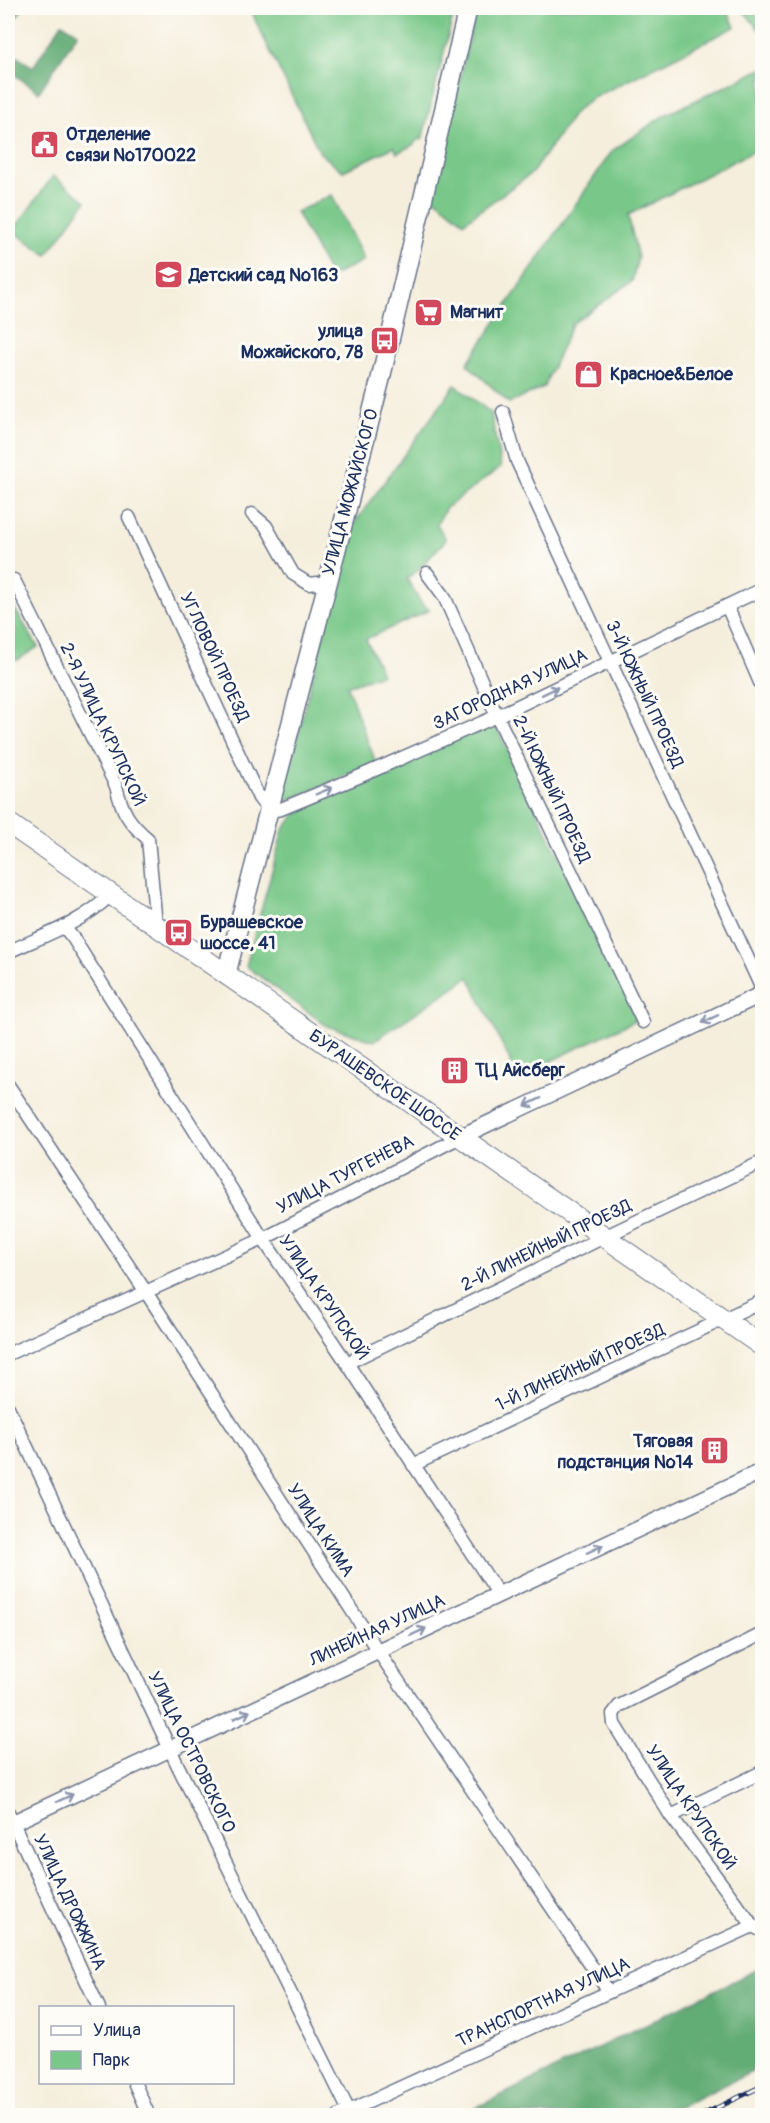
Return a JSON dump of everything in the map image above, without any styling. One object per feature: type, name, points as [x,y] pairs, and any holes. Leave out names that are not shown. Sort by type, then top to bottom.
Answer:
[{"type":"main road","name":"УЛИЦА МОЖАЙСКОГО","points":[[226,975],[269,811],[318,583],[380,381],[468,8]]},
{"type":"main road","name":"БУРАШЕВСКОЕ ШОССЕ","points":[[8,823],[762,1346]]},
{"type":"street","name":"3-Й ЮЖНЫЙ ПРОЕЗД","points":[[503,412],[517,461],[762,989]]},
{"type":"street","points":[[252,514],[266,526],[293,574],[318,583]]},
{"type":"street","name":"УГЛОВОЙ ПРОЕЗД","points":[[129,517],[259,798],[269,811]]},
{"type":"street","name":"2-Й ЮЖНЫЙ ПРОЕЗД","points":[[428,573],[444,596],[497,716],[642,1022]]},
{"type":"street","name":"2-Я УЛИЦА КРУПСКОЙ","points":[[14,580],[116,786],[122,809],[133,826],[148,839],[156,925]]},
{"type":"street","name":"ЗАГОРОДНАЯ УЛИЦА","points":[[269,811],[281,809],[363,776],[497,716],[762,589]]},
{"type":"street","points":[[727,606],[762,687]]},
{"type":"street","points":[[8,952],[64,927],[99,906],[110,895]]},
{"type":"street","name":"УЛИЦА КРУПСКОЙ","points":[[64,927],[80,948],[263,1239],[499,1595]]},
{"type":"street","name":"УЛИЦА ТУРГЕНЕВА","points":[[8,1354],[263,1239],[460,1137],[762,994]]},
{"type":"street","name":"УЛИЦА КИМА","points":[[8,1085],[146,1292],[378,1651],[609,1992]]},
{"type":"street","name":"2-Й ЛИНЕЙНЫЙ ПРОЕЗД","points":[[347,1363],[762,1162]]},
{"type":"street","name":"1-Й ЛИНЕЙНЫЙ ПРОЕЗД","points":[[413,1465],[762,1301]]},
{"type":"street","name":"УЛИЦА ОСТРОВСКОГО","points":[[8,1407],[343,2113]]},
{"type":"street","name":"ЛИНЕЙНАЯ УЛИЦА","points":[[9,1820],[171,1748],[762,1471]]},
{"type":"street","name":"УЛИЦА КРУПСКОЙ","points":[[758,1929],[671,1816],[614,1724],[613,1714],[619,1706],[762,1634]]},
{"type":"street","points":[[671,1816],[762,1772]]},
{"type":"street","name":"УЛИЦА ДРОЖЖИНА","points":[[9,1820],[99,2006]]},
{"type":"street","name":"ТРАНСПОРТНАЯ УЛИЦА","points":[[343,2113],[609,1992],[758,1929]]},
{"type":"street","points":[[135,2084],[149,2115]]},
{"type":"green space","points":[[8,8],[23,8],[11,25],[8,22]]},
{"type":"green space","points":[[455,8],[422,140],[418,139],[413,145],[397,153],[394,147],[343,171],[320,153],[256,22],[251,9]]},
{"type":"green space","points":[[476,8],[726,8],[735,27],[591,99],[575,112],[532,173],[464,222],[433,197]]},
{"type":"green space","points":[[741,8],[762,8],[762,33]]},
{"type":"green space","points":[[62,23],[78,33],[39,92],[8,70],[8,51],[33,67]]},
{"type":"green space","points":[[762,69],[762,147],[628,215],[638,258],[632,281],[572,324],[544,387],[509,403],[467,364],[612,151],[663,116]]},
{"type":"green space","points":[[53,176],[86,201],[47,255],[13,231]]},
{"type":"green space","points":[[332,195],[364,260],[331,277],[296,212]]},
{"type":"green space","points":[[455,385],[491,413],[501,467],[446,508],[437,524],[446,540],[407,579],[421,603],[430,610],[366,639],[382,674],[347,686],[376,763],[282,803],[350,529]]},
{"type":"green space","points":[[13,606],[38,647],[16,661],[8,648],[8,609]]},
{"type":"green space","points":[[494,722],[638,1019],[518,1077],[469,977],[374,1041],[327,1026],[246,966],[283,830],[299,810]]},
{"type":"green space","points":[[762,1967],[762,2067],[663,2115],[461,2115]]},
{"type":"railway","points":[[700,2116],[762,2086]]},
{"type":"place","name":"Отделение связи №170022","points":[[45,144]]},
{"type":"place","name":"Детский сад №163","points":[[168,275]]},
{"type":"place","name":"Магнит","points":[[429,312]]},
{"type":"place","name":"улица Можайского, 78","points":[[384,341]]},
{"type":"place","name":"Красное&Белое","points":[[589,374]]},
{"type":"place","name":"Бурашевское шоссе, 41","points":[[179,932]]},
{"type":"place","name":"ТЦ Айсберг","points":[[454,1070]]},
{"type":"place","name":"Тяговая подстанция №14","points":[[714,1451]]}]
